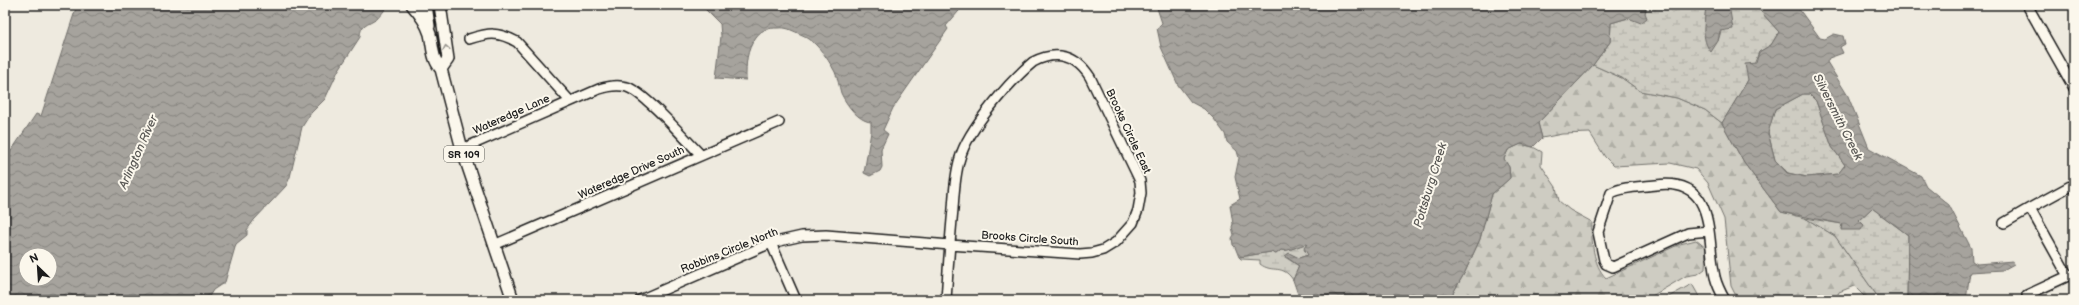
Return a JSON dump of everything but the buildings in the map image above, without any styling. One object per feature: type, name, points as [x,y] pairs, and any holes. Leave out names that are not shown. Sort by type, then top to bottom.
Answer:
[{"type":"main road","points":[[412,5],[430,33]]},
{"type":"main road","points":[[427,5],[442,25]]},
{"type":"main road","name":"SR 109","points":[[427,5],[435,62],[441,70],[462,149],[513,300]]},
{"type":"main road","points":[[440,5],[448,59],[441,70]]},
{"type":"street","points":[[2027,5],[2074,88]]},
{"type":"street","points":[[469,39],[496,34],[506,36],[517,42],[570,102]]},
{"type":"street","name":"Brooks Circle East","points":[[950,245],[956,174],[960,157],[966,143],[985,115],[1026,68],[1042,57],[1060,55],[1068,57],[1084,67],[1140,181],[1140,199],[1133,223],[1126,232]]},
{"type":"street","name":"Wateredge Lane","points":[[462,149],[607,86],[626,87],[641,95],[701,155]]},
{"type":"street","name":"Wateredge Drive South","points":[[494,246],[779,122]]},
{"type":"street","points":[[1709,231],[1688,233],[1613,267],[1606,264],[1604,260],[1598,232],[1611,193],[1619,189],[1670,183],[1692,191],[1703,204],[1709,231],[1716,278],[1725,300]]},
{"type":"street","points":[[2004,222],[2074,184]]},
{"type":"street","points":[[2027,295],[2071,276],[2030,208]]},
{"type":"street","name":"Brooks Circle South","points":[[950,245],[1080,254],[1103,250],[1116,242],[1126,232]]},
{"type":"street","name":"Robbins Circle North","points":[[640,300],[771,244],[793,238],[826,234],[950,245]]},
{"type":"street","points":[[771,244],[796,300]]},
{"type":"street","points":[[946,300],[950,245]]},
{"type":"green space","points":[[1647,5],[1680,5],[1681,7],[1706,5],[1704,31],[1718,41],[1729,5],[1755,5],[1779,32],[1771,45],[1759,52],[1748,80],[1722,123],[1705,110],[1677,98],[1640,91],[1622,78],[1593,65],[1610,42],[1611,23],[1645,13]]},
{"type":"green space","points":[[1593,65],[1622,78],[1640,91],[1677,98],[1705,110],[1722,123],[1744,163],[1781,212],[1805,218],[1835,236],[1880,300],[1868,300],[1854,286],[1839,292],[1835,300],[1738,300],[1731,286],[1724,219],[1708,183],[1696,169],[1670,163],[1614,166],[1605,157],[1590,133],[1562,134],[1542,138],[1538,123]]},
{"type":"green space","points":[[1803,94],[1809,94],[1816,101],[1832,147],[1845,165],[1838,174],[1807,177],[1788,173],[1775,160],[1768,132],[1775,109]]},
{"type":"green space","points":[[1521,144],[1533,147],[1542,152],[1541,165],[1556,187],[1559,201],[1570,210],[1592,222],[1594,252],[1598,266],[1606,278],[1680,244],[1696,240],[1706,248],[1705,269],[1698,274],[1686,276],[1645,300],[1449,300],[1465,272],[1480,239],[1492,194],[1510,178],[1509,167],[1504,159],[1508,150]]},
{"type":"green space","points":[[1872,208],[1908,235],[1907,300],[1880,300],[1835,236],[1805,218],[1842,224],[1841,229],[1859,220]]},
{"type":"green space","points":[[1307,243],[1304,250],[1308,253],[1308,255],[1299,258],[1289,254],[1285,257],[1299,266],[1293,280],[1289,275],[1281,270],[1265,267],[1260,264],[1260,260],[1241,259],[1239,257],[1271,252],[1276,254],[1281,250],[1291,249]]},
{"type":"green space","points":[[1692,284],[1701,300],[1663,300]]},
{"type":"water","name":"Arlington River","points":[[71,5],[388,5],[380,16],[361,29],[360,37],[338,71],[325,99],[311,113],[302,127],[290,177],[286,186],[254,220],[247,230],[247,235],[236,244],[225,282],[213,290],[207,300],[5,300],[5,160],[36,114],[41,116],[76,8]]},
{"type":"water","points":[[701,5],[964,5],[946,26],[948,29],[893,108],[883,130],[888,134],[881,149],[882,167],[880,171],[870,176],[864,173],[871,132],[871,122],[862,119],[849,107],[841,93],[835,72],[828,60],[815,44],[804,36],[788,29],[772,28],[766,30],[758,34],[750,47],[748,53],[746,80],[716,78],[721,36],[720,24]]},
{"type":"water","name":"Pottsburg Creek","points":[[1156,5],[1647,5],[1645,13],[1647,18],[1641,23],[1628,18],[1611,23],[1610,42],[1593,65],[1538,123],[1542,138],[1533,147],[1521,144],[1508,150],[1504,159],[1509,167],[1510,178],[1492,194],[1480,239],[1465,272],[1449,300],[1300,300],[1293,280],[1299,266],[1285,256],[1289,253],[1299,258],[1308,255],[1304,248],[1307,244],[1287,250],[1281,250],[1276,254],[1271,252],[1239,257],[1233,245],[1232,238],[1234,235],[1230,205],[1240,199],[1235,177],[1239,158],[1237,151],[1227,142],[1225,134],[1214,119],[1204,109],[1191,102],[1178,85],[1161,47],[1157,28],[1162,23]]},
{"type":"water","points":[[1706,5],[1729,5],[1733,29],[1720,31],[1718,41],[1711,52],[1704,36]]},
{"type":"water","name":"Silversmith Creek","points":[[1755,5],[1796,5],[1820,38],[1825,39],[1834,34],[1843,36],[1845,44],[1840,47],[1843,53],[1829,58],[1827,62],[1848,96],[1869,148],[1921,176],[1926,186],[1949,205],[1971,248],[1972,261],[1977,264],[2013,261],[2014,264],[2003,270],[1970,272],[1966,300],[1907,300],[1908,235],[1872,208],[1859,220],[1864,225],[1861,230],[1841,230],[1842,224],[1781,212],[1744,163],[1722,123],[1748,80],[1745,64],[1756,63],[1759,52],[1771,45],[1779,32]],"holes":[[[1803,94],[1809,94],[1816,101],[1832,147],[1845,165],[1838,174],[1807,177],[1787,173],[1775,160],[1768,133],[1775,109]]]}]
